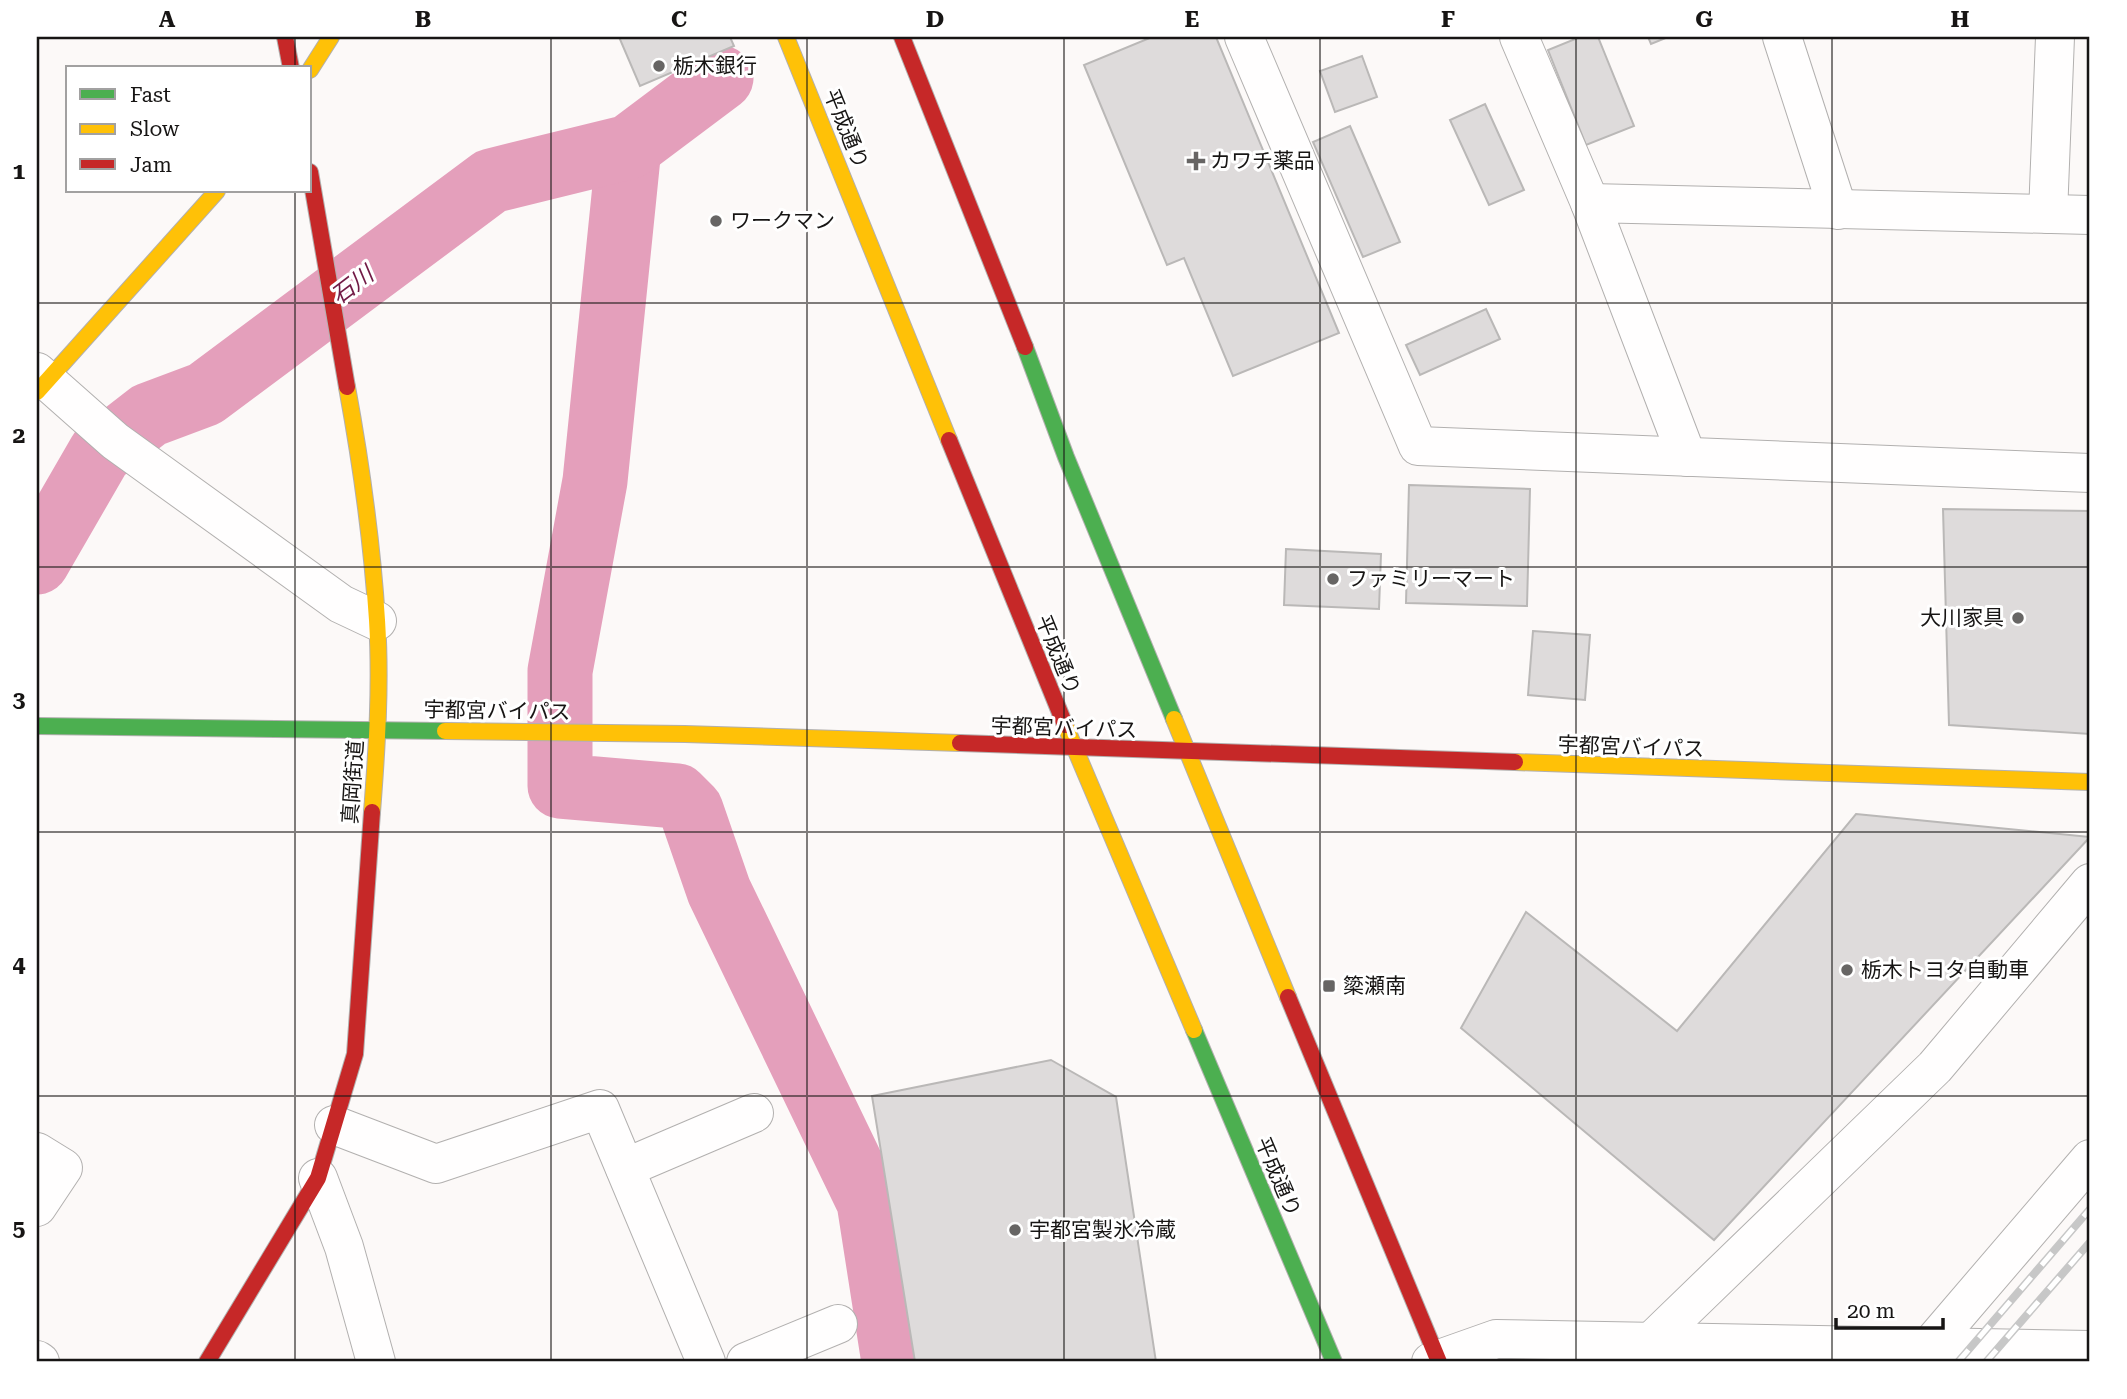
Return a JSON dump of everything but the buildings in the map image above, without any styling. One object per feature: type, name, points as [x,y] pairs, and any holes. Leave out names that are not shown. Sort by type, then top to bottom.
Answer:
[{"type":"main road","points":[[285,37],[291,66]]},
{"type":"main road","points":[[312,67],[331,37]]},
{"type":"main road","name":"平成通り","points":[[786,37],[1075,749],[1334,1362]]},
{"type":"main road","points":[[902,37],[980,228],[1066,457],[1190,753],[1436,1361]]},
{"type":"main road","name":"真岡街道","points":[[207,1362],[318,1178],[355,1054],[378,731],[377,621],[359,454],[312,184]]},
{"type":"main road","points":[[40,383],[216,192]]},
{"type":"main road","name":"宇都宮バイパス","points":[[37,726],[685,734],[2090,782]]},
{"type":"street","points":[[1244,37],[1418,446],[2090,473]]},
{"type":"street","points":[[1519,37],[1590,203],[1687,457]]},
{"type":"street","points":[[1782,37],[1838,210]]},
{"type":"street","points":[[2048,214],[2055,37]]},
{"type":"street","points":[[1590,203],[2090,215]]},
{"type":"street","points":[[40,383],[115,441],[341,604],[377,621]]},
{"type":"street","points":[[1651,1342],[1935,1068],[2090,883]]},
{"type":"street","points":[[334,1125],[436,1164],[600,1109],[706,1362]]},
{"type":"street","points":[[625,1168],[754,1113]]},
{"type":"street","points":[[37,1152],[63,1168],[37,1207]]},
{"type":"street","points":[[1929,1347],[2090,1159]]},
{"type":"street","points":[[318,1178],[344,1247],[376,1362]]},
{"type":"street","points":[[746,1362],[838,1324]]},
{"type":"street","points":[[1436,1361],[1496,1339],[2090,1350]]},
{"type":"waterway","name":"石川","points":[[37,562],[100,453],[149,415],[205,394],[491,181],[629,147],[721,78]]},
{"type":"waterway","points":[[629,147],[595,481],[560,671],[560,786],[677,796],[691,810],[719,891],[869,1202],[894,1362]]},
{"type":"railway","points":[[1958,1362],[2090,1209]]},
{"type":"railway","points":[[1986,1362],[2090,1242]]},
{"type":"traffic: fast","points":[[1025,347],[1066,457],[1174,719]]},
{"type":"traffic: fast","points":[[37,726],[445,731]]},
{"type":"traffic: fast","points":[[1194,1030],[1334,1362]]},
{"type":"traffic: slow","points":[[312,67],[331,37]]},
{"type":"traffic: slow","points":[[786,37],[949,440]]},
{"type":"traffic: slow","points":[[37,392],[216,192]]},
{"type":"traffic: slow","points":[[347,387],[365,503],[377,620],[378,716],[372,812]]},
{"type":"traffic: slow","points":[[1174,719],[1288,997]]},
{"type":"traffic: slow","points":[[1065,725],[1194,1030]]},
{"type":"traffic: slow","points":[[445,731],[685,734],[960,743]]},
{"type":"traffic: slow","points":[[1515,762],[2090,782]]},
{"type":"traffic: jam","points":[[285,37],[291,66]]},
{"type":"traffic: jam","points":[[902,37],[1025,347]]},
{"type":"traffic: jam","points":[[312,184],[347,387]]},
{"type":"traffic: jam","points":[[949,440],[1065,725]]},
{"type":"traffic: jam","points":[[960,743],[1515,762]]},
{"type":"traffic: jam","points":[[207,1362],[318,1178],[355,1054],[372,812]]},
{"type":"traffic: jam","points":[[1288,997],[1439,1362]]},
{"type":"place","name":"栃木銀行","points":[[659,66]]},
{"type":"place","name":"カワチ薬品","points":[[1196,161]]},
{"type":"place","name":"ワークマン","points":[[716,221]]},
{"type":"place","name":"ファミリーマート","points":[[1333,579]]},
{"type":"place","name":"大川家具","points":[[2018,618]]},
{"type":"place","name":"栃木トヨタ自動車","points":[[1847,970]]},
{"type":"place","name":"簗瀬南","points":[[1329,986]]},
{"type":"place","name":"宇都宮製氷冷蔵","points":[[1015,1230]]}]
